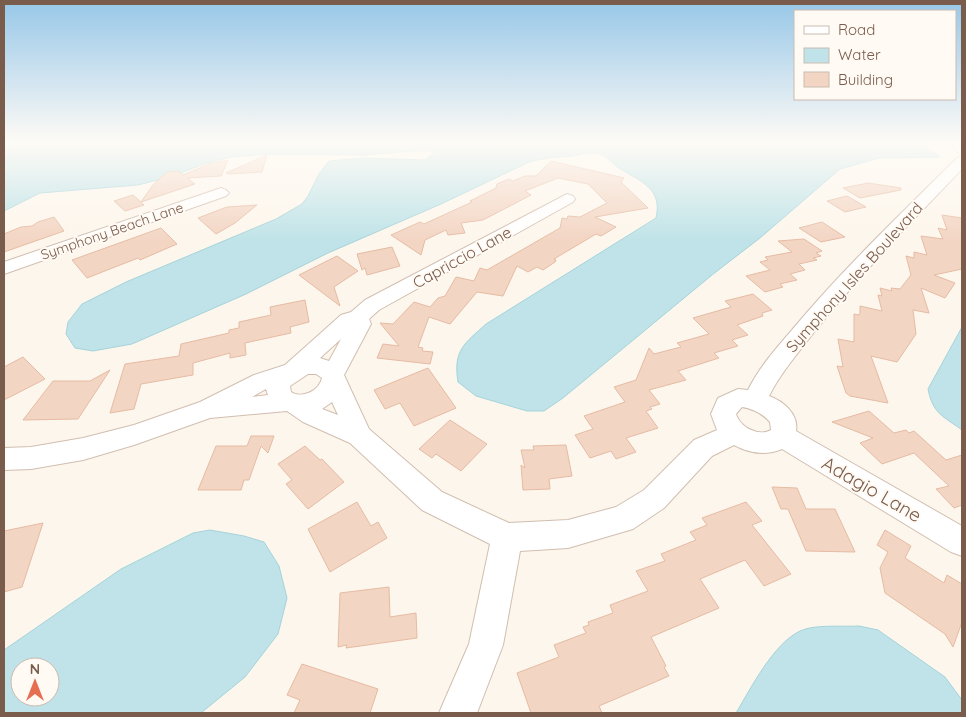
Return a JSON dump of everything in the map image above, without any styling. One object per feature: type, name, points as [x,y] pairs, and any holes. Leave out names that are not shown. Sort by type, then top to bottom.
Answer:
[{"type":"street","name":"Symphony Isles Boulevard","points":[[755,400],[768,374],[830,299],[948,174]]},
{"type":"street","name":"Symphony Beach Lane","points":[[4,268],[221,193]]},
{"type":"street","name":"Capriccio Lane","points":[[290,371],[348,320],[358,318],[372,306],[568,199]]},
{"type":"street","points":[[209,408],[315,401],[323,397],[330,391],[333,377],[344,356],[348,343],[360,324],[358,318]]},
{"type":"street","points":[[4,459],[31,459],[90,449],[209,408],[262,381],[311,364],[326,368],[333,377],[359,436]]},
{"type":"street","points":[[290,371],[282,380],[279,392],[282,398],[312,415],[359,436],[432,501],[507,537],[568,534],[623,519],[654,499],[703,448],[734,433]]},
{"type":"street","points":[[738,398],[755,400],[764,403],[778,414],[784,428],[782,436],[772,442],[764,443],[749,440],[734,433],[724,418],[723,411],[726,404],[738,398]]},
{"type":"street","name":"Adagio Lane","points":[[782,436],[962,542]]},
{"type":"street","points":[[458,713],[486,644],[507,537]]},
{"type":"water","points":[[4,174],[177,174],[138,185],[40,193],[4,211]]},
{"type":"water","points":[[319,174],[503,174],[441,204],[328,253],[246,294],[132,344],[93,351],[75,348],[66,334],[68,322],[82,304],[126,282],[276,219],[302,204]]},
{"type":"water","points":[[630,174],[834,174],[760,238],[712,275],[563,398],[544,411],[527,411],[476,396],[458,382],[457,362],[462,348],[486,324],[656,218],[656,199],[653,192]]},
{"type":"water","points":[[962,327],[962,430],[940,414],[933,404],[928,389]]},
{"type":"water","points":[[210,530],[244,536],[264,542],[279,566],[287,598],[278,634],[245,677],[201,713],[4,713],[4,650],[121,569],[193,533]]},
{"type":"water","points":[[859,626],[878,630],[945,677],[962,700],[962,713],[736,713],[772,656],[790,637],[800,631],[813,627]]},
{"type":"building","points":[[164,174],[222,174],[187,178],[195,184],[141,202],[153,185]]},
{"type":"building","points":[[538,174],[609,174],[624,178],[621,182],[648,208],[595,217],[616,227],[601,236],[596,234],[554,259],[556,260],[555,262],[543,270],[537,267],[528,272],[517,266],[503,296],[477,292],[450,324],[429,317],[418,347],[423,348],[422,351],[433,352],[430,364],[377,358],[383,344],[399,346],[380,323],[393,324],[414,302],[430,307],[438,298],[445,296],[456,277],[474,281],[480,268],[487,270],[560,228],[562,218],[567,219],[568,216],[580,217],[607,203],[588,184],[558,178],[525,191],[531,195],[483,220],[461,223],[465,233],[448,235],[446,230],[425,240],[421,255],[391,235],[420,222],[424,224],[472,202],[470,201],[496,188],[497,184],[509,179],[513,181],[525,176]]},
{"type":"building","points":[[868,183],[901,188],[901,190],[860,198],[843,188]]},
{"type":"building","points":[[133,195],[144,205],[125,211],[114,201]]},
{"type":"building","points":[[847,196],[866,207],[845,212],[827,201]]},
{"type":"building","points":[[257,205],[235,223],[216,234],[198,218],[227,207]]},
{"type":"building","points":[[942,215],[962,218],[962,269],[934,275],[955,283],[945,298],[921,288],[929,313],[913,310],[916,334],[897,362],[871,356],[888,403],[850,396],[846,393],[837,366],[843,367],[838,339],[854,342],[854,314],[859,315],[860,306],[882,311],[878,295],[882,296],[880,288],[892,291],[891,288],[900,289],[911,275],[906,256],[914,258],[914,252],[927,255],[921,236],[943,239],[938,228],[947,230]]},
{"type":"building","points":[[54,217],[64,231],[4,252],[4,234]]},
{"type":"building","points":[[822,222],[845,237],[821,242],[799,228]]},
{"type":"building","points":[[161,228],[177,244],[140,260],[138,258],[87,278],[72,260]]},
{"type":"building","points":[[804,239],[822,251],[816,253],[821,256],[813,258],[817,260],[799,264],[805,270],[790,274],[797,280],[780,284],[783,287],[765,292],[746,276],[770,270],[760,262],[768,260],[765,257],[792,252],[778,241]]},
{"type":"building","points":[[392,247],[400,266],[367,275],[365,268],[362,270],[357,254]]},
{"type":"building","points":[[337,256],[358,271],[334,287],[340,306],[299,275]]},
{"type":"building","points":[[753,294],[772,310],[762,313],[763,316],[737,325],[748,335],[732,340],[738,346],[714,353],[719,358],[678,371],[686,380],[649,390],[660,404],[650,407],[652,409],[646,411],[658,428],[626,438],[636,452],[616,459],[611,451],[590,458],[575,435],[593,429],[584,416],[625,402],[614,387],[636,380],[649,348],[654,354],[681,347],[677,343],[709,334],[693,318],[731,307],[725,301]]},
{"type":"building","points":[[305,300],[309,322],[290,327],[291,333],[245,343],[246,355],[230,358],[230,353],[193,363],[193,375],[141,384],[134,409],[110,413],[125,364],[179,356],[181,344],[229,333],[229,330],[239,328],[239,322],[271,315],[270,307]]},
{"type":"building","points":[[23,357],[45,379],[4,400],[4,367]]},
{"type":"building","points":[[428,368],[456,408],[414,426],[400,403],[385,409],[374,390]]},
{"type":"building","points":[[110,370],[78,419],[23,420],[53,381],[90,381]]},
{"type":"building","points":[[869,411],[894,433],[906,430],[909,433],[914,431],[946,460],[962,455],[962,505],[954,508],[936,489],[949,486],[914,453],[882,464],[860,443],[873,438],[832,422]]},
{"type":"building","points":[[450,420],[487,444],[461,471],[436,454],[432,458],[419,449]]},
{"type":"building","points":[[251,436],[274,436],[268,453],[261,446],[249,480],[244,480],[241,490],[198,490],[216,446],[247,446]]},
{"type":"building","points":[[566,445],[572,476],[549,479],[550,489],[523,490],[521,465],[525,468],[521,450],[534,450],[533,446]]},
{"type":"building","points":[[305,446],[320,460],[322,459],[344,482],[308,509],[286,484],[292,480],[278,464]]},
{"type":"building","points":[[772,487],[797,488],[806,509],[835,509],[855,552],[806,551],[788,509],[781,509]]},
{"type":"building","points":[[357,502],[371,526],[378,522],[387,538],[330,572],[308,529]]},
{"type":"building","points":[[746,502],[762,521],[752,525],[791,574],[764,586],[745,560],[700,579],[719,608],[651,637],[669,676],[599,706],[602,713],[531,713],[517,673],[559,657],[554,645],[586,633],[583,627],[589,625],[588,622],[613,613],[610,605],[648,591],[636,571],[665,561],[661,554],[696,540],[690,532],[707,525],[702,518]]},
{"type":"building","points":[[43,523],[22,587],[4,592],[4,531]]},
{"type":"building","points":[[885,530],[911,546],[905,558],[944,583],[947,575],[962,584],[962,622],[953,647],[945,634],[885,593],[880,568],[888,552],[877,545]]},
{"type":"building","points":[[389,587],[390,617],[416,613],[417,638],[346,648],[347,645],[338,647],[340,593]]},
{"type":"building","points":[[302,664],[378,689],[370,713],[294,713],[300,700],[287,695]]}]
